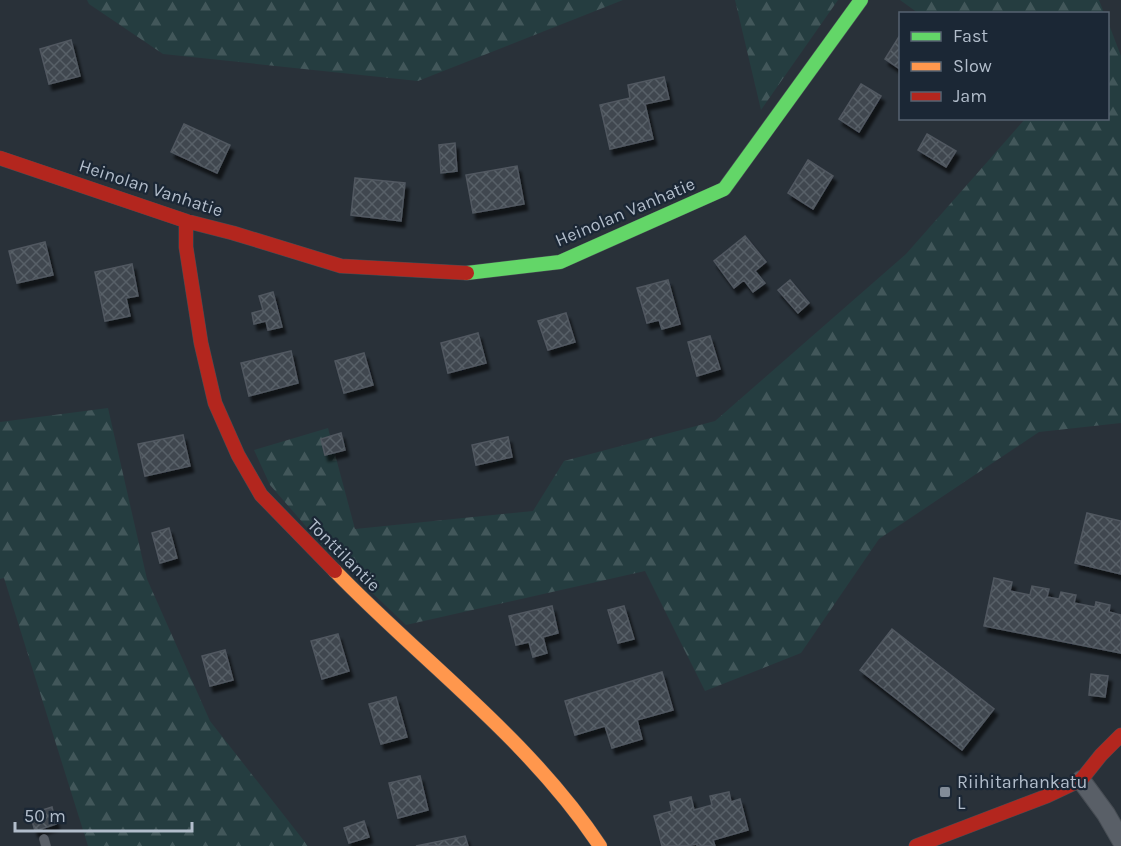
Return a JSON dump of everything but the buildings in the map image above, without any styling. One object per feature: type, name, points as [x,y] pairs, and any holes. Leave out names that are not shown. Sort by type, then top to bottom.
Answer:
[{"type":"street","name":"Heinolan Vanhatie","points":[[0,158],[186,221],[340,266],[468,273],[560,262],[724,189],[861,0]]},
{"type":"street","name":"Tonttilantie","points":[[186,221],[186,247],[201,343],[215,403],[238,455],[261,495],[302,540],[357,594],[501,728],[582,819],[600,846]]},
{"type":"street","points":[[916,846],[1047,796],[1081,780],[1121,735]]},
{"type":"street","points":[[1081,780],[1106,814],[1121,840]]},
{"type":"green space","points":[[87,0],[623,0],[418,81],[163,54],[89,4]]},
{"type":"green space","points":[[735,0],[838,0],[761,110]]},
{"type":"green space","points":[[900,0],[1099,0],[1104,12],[917,12]]},
{"type":"green space","points":[[1109,25],[1121,56],[1121,423],[1039,432],[879,539],[801,653],[705,691],[645,571],[406,625],[324,547],[270,485],[254,450],[328,428],[355,529],[533,511],[564,461],[715,421],[906,254],[1024,120],[1109,120]]},
{"type":"green space","points":[[108,408],[147,579],[210,721],[308,846],[88,846],[4,578],[0,579],[0,422]]},
{"type":"traffic: fast","points":[[467,273],[560,262],[724,189],[861,0]]},
{"type":"traffic: slow","points":[[335,571],[508,736],[572,807],[600,846]]},
{"type":"traffic: jam","points":[[0,158],[186,221],[341,266],[467,273]]},
{"type":"traffic: jam","points":[[186,221],[186,247],[201,343],[215,403],[238,455],[261,495],[335,571]]},
{"type":"traffic: jam","points":[[916,846],[1047,796],[1081,780],[1121,735]]},
{"type":"place","name":"Riihitarhankatu L","points":[[945,792]]}]
